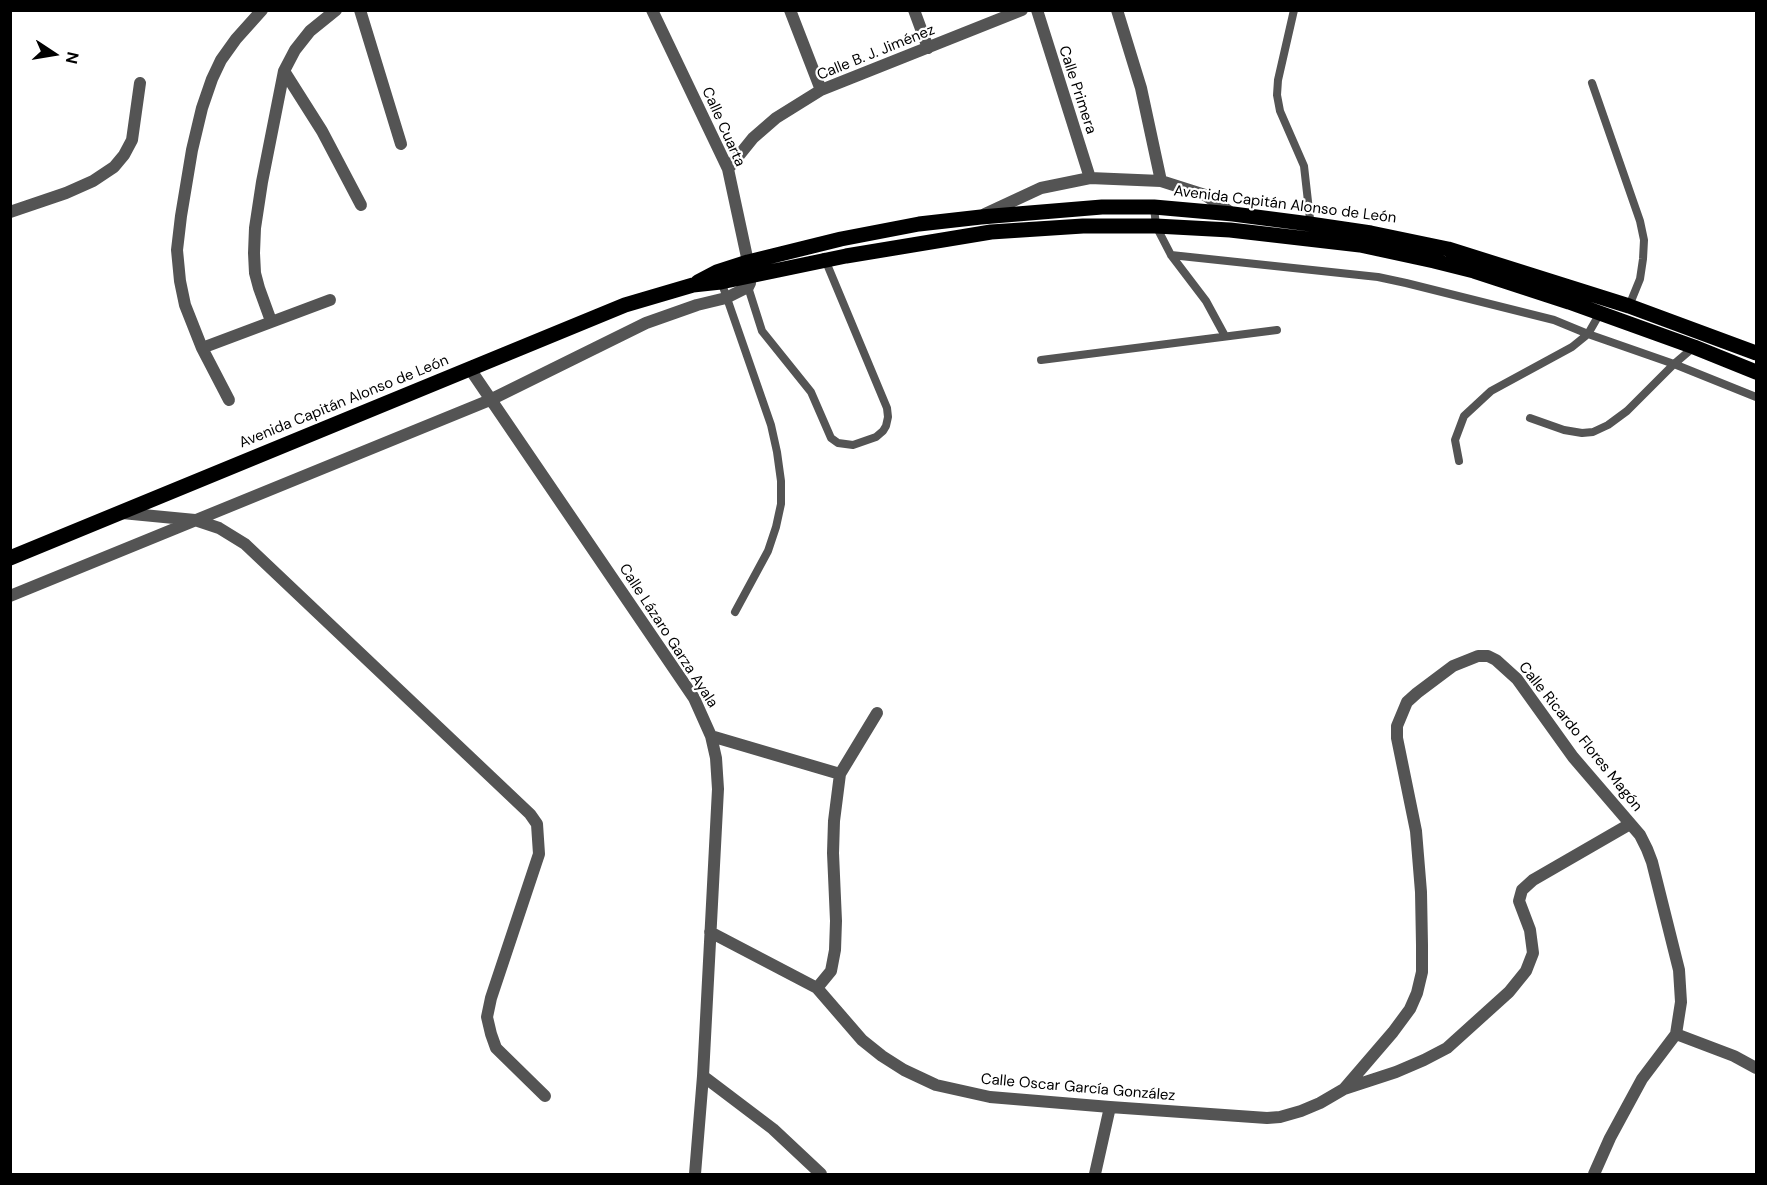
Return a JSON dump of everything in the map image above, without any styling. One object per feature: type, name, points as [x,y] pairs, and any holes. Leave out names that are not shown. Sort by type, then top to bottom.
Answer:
[{"type":"main road","name":"Avenida Capitán Alonso de León","points":[[749,275],[820,245],[919,224],[1102,207],[1154,207],[1233,214],[1474,271],[1600,313],[1756,372]]},
{"type":"main road","name":"Avenida Capitán Alonso de León","points":[[10,558],[625,305],[720,277],[749,275],[991,232],[1083,226],[1156,226],[1371,233],[1448,249],[1629,306],[1756,353]]},
{"type":"street","points":[[229,400],[202,348],[185,305],[177,250],[192,150],[212,79],[221,60],[236,39],[262,10]]},
{"type":"street","points":[[271,321],[255,273],[255,228],[284,71],[295,50],[310,31],[336,10]]},
{"type":"street","points":[[360,10],[401,144]]},
{"type":"street","name":"Calle Cuarta","points":[[652,10],[728,169],[749,275]]},
{"type":"street","points":[[790,10],[821,90]]},
{"type":"street","points":[[914,10],[928,48]]},
{"type":"street","name":"Calle B. J. Jiménez","points":[[728,169],[753,138],[776,118],[821,90],[1023,10]]},
{"type":"street","name":"Calle Primera","points":[[1036,10],[1090,178]]},
{"type":"street","points":[[1117,10],[1141,88],[1161,181]]},
{"type":"street","points":[[284,71],[322,131],[361,205]]},
{"type":"street","points":[[10,212],[93,182],[114,167],[132,140],[140,83]]},
{"type":"street","points":[[981,217],[1041,188],[1090,178],[1161,181],[1205,195],[1233,214]]},
{"type":"street","points":[[10,596],[490,400],[646,323],[697,305],[726,298],[749,275]]},
{"type":"street","points":[[202,348],[330,300]]},
{"type":"street","name":"Calle Lázaro Garza Ayala","points":[[470,369],[694,698],[711,736],[716,758],[718,789],[703,1076],[695,1174]]},
{"type":"street","points":[[122,513],[195,520],[219,528],[245,544],[518,802],[537,824],[539,854],[491,998],[487,1017],[496,1048],[545,1096]]},
{"type":"street","name":"Calle Oscar García González","points":[[1344,1089],[1410,1009],[1422,972],[1421,892],[1416,831],[1397,738],[1397,726],[1407,702],[1453,666],[1478,656],[1488,656]]},
{"type":"street","name":"Calle Ricardo Flores Magón","points":[[1488,656],[1496,660],[1516,679],[1573,757],[1640,835],[1652,862],[1680,970],[1681,1002],[1676,1034],[1642,1078],[1594,1174]]},
{"type":"street","points":[[817,988],[831,971],[835,950],[833,853],[834,821],[840,774],[877,713]]},
{"type":"street","points":[[711,736],[840,774]]},
{"type":"street","name":"Calle Oscar García González","points":[[710,932],[817,988],[862,1040],[904,1070],[936,1085],[990,1097],[1267,1118],[1280,1117],[1310,1107],[1344,1089],[1396,1072],[1447,1048],[1509,992],[1526,971],[1533,953],[1530,930],[1519,901],[1521,890],[1533,880],[1630,824]]},
{"type":"street","points":[[1676,1034],[1734,1056],[1756,1068]]},
{"type":"street","points":[[703,1076],[773,1129],[821,1174]]},
{"type":"street","points":[[1095,1174],[1110,1107]]},
{"type":"lane","points":[[1294,10],[1278,80],[1277,95],[1280,111],[1304,165],[1311,231]]},
{"type":"lane","points":[[1592,83],[1640,221],[1644,240],[1640,279],[1629,306]]},
{"type":"lane","points":[[1154,207],[1156,226],[1171,255],[1206,301],[1225,336]]},
{"type":"lane","points":[[749,275],[762,331],[811,392],[831,438],[838,443],[853,445],[876,437],[886,426],[887,408],[820,245]]},
{"type":"lane","points":[[1171,255],[1378,277],[1554,320],[1756,397]]},
{"type":"lane","points":[[720,277],[771,425],[781,481],[781,504],[768,551],[735,612]]},
{"type":"lane","points":[[1459,461],[1455,440],[1464,416],[1491,391],[1572,347],[1588,334],[1600,313]]},
{"type":"lane","points":[[1041,360],[1277,330]]},
{"type":"lane","points":[[1530,418],[1564,430],[1593,432],[1608,425],[1627,411],[1694,347]]}]
